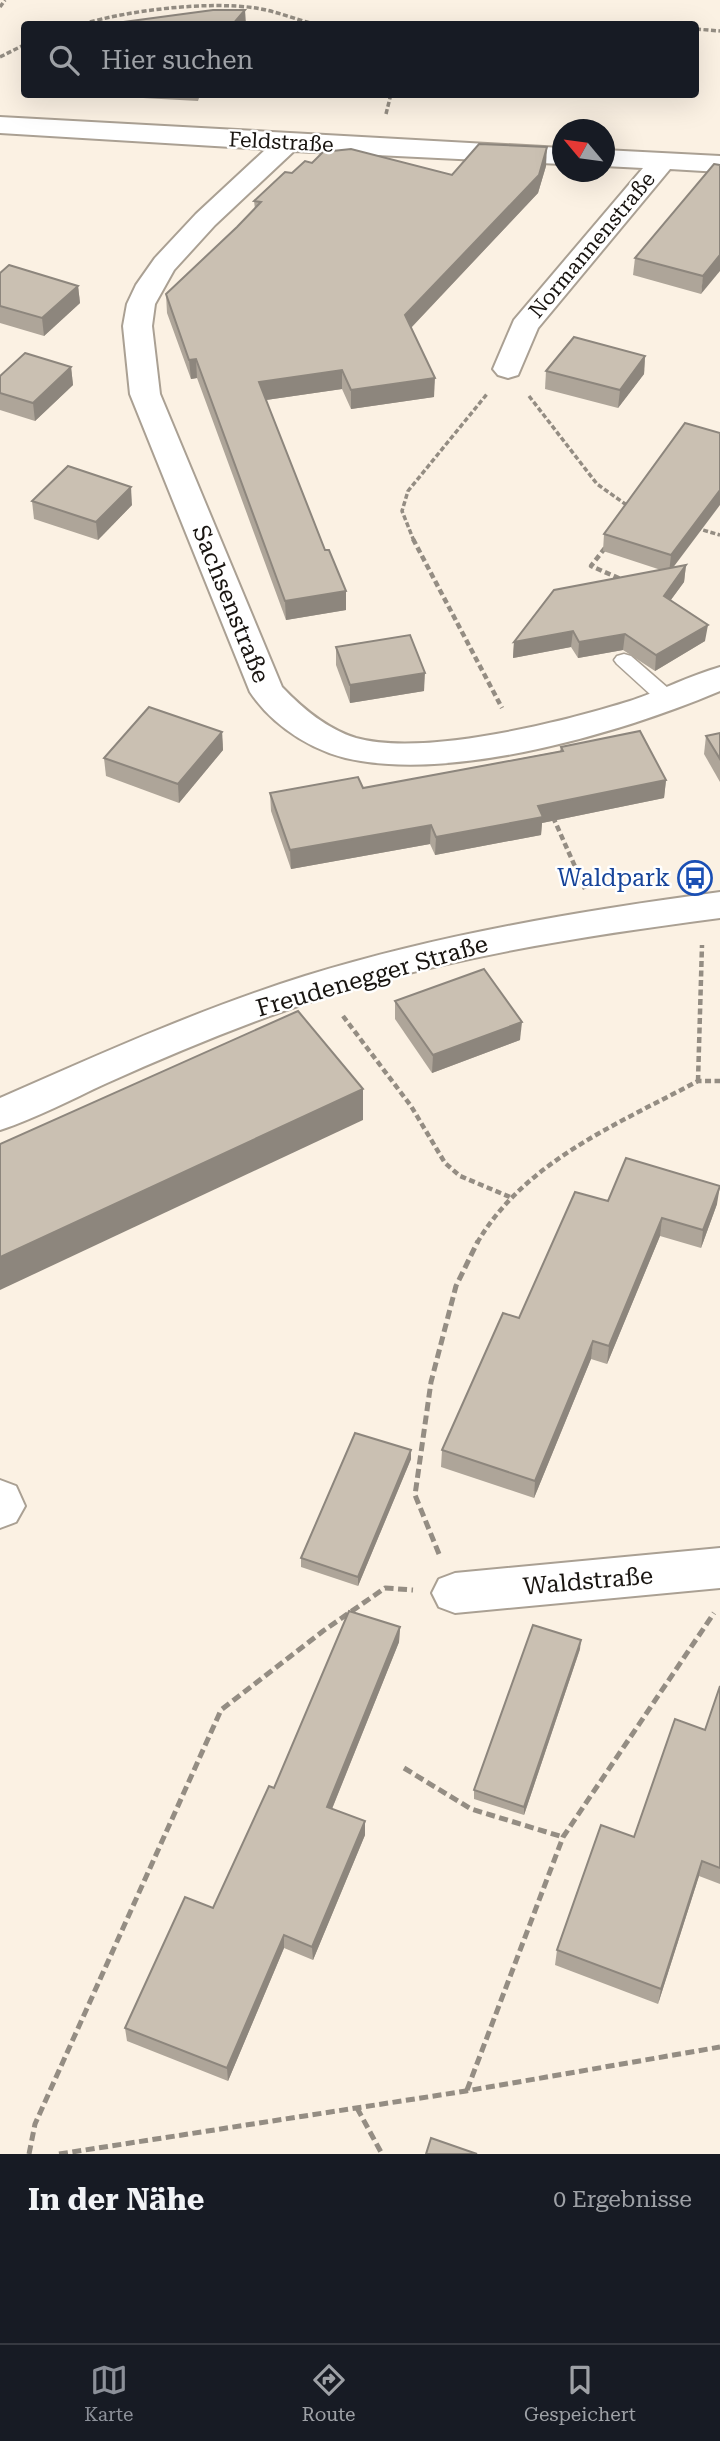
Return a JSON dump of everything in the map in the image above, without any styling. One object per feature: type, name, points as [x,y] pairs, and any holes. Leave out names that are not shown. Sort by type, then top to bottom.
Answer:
[{"type":"street","name":"Feldstraße","points":[[0,125],[288,144],[552,156]]},
{"type":"street","name":"Sachsenstraße","points":[[288,144],[176,251],[151,282],[141,305],[136,342],[145,394],[267,692],[292,719],[327,740],[360,750],[401,755],[442,752],[519,739],[668,700],[720,678]]},
{"type":"street","points":[[615,159],[720,164]]},
{"type":"street","name":"Normannenstraße","points":[[508,369],[524,326],[663,161]]},
{"type":"street","name":"Freudenegger Straße","points":[[0,1115],[228,1017],[318,986],[485,943],[600,922],[711,906]]},
{"type":"street","points":[[0,1499],[3,1506],[0,1509]]},
{"type":"street","name":"Waldstraße","points":[[456,1593],[720,1569]]},
{"type":"lane","points":[[624,660],[668,700]]},
{"type":"path","points":[[0,7],[5,0]]},
{"type":"path","points":[[93,21],[177,8],[256,8],[303,21]]},
{"type":"path","points":[[699,29],[720,30]]},
{"type":"path","points":[[0,57],[21,46]]},
{"type":"path","points":[[519,739],[410,533],[402,511],[408,491],[508,369],[597,484],[620,502],[638,511]]},
{"type":"path","points":[[687,526],[720,535]]},
{"type":"path","points":[[611,540],[591,566],[627,583]]},
{"type":"path","points":[[552,815],[600,922]]},
{"type":"path","points":[[698,1081],[711,906]]},
{"type":"path","points":[[318,986],[411,1107],[445,1163],[460,1176],[510,1197]]},
{"type":"path","points":[[29,2154],[35,2124],[221,1710],[323,1631],[385,1588],[456,1593],[415,1495],[431,1382],[456,1286],[479,1240],[510,1197],[564,1153],[698,1081],[720,1081]]},
{"type":"path","points":[[466,2091],[563,1836],[720,1604]]},
{"type":"path","points":[[404,1768],[471,1809],[563,1836]]},
{"type":"path","points":[[59,2154],[466,2091],[720,2047]]},
{"type":"path","points":[[357,2108],[382,2154]]},
{"type":"building","points":[[213,10],[245,10],[236,21],[131,21]]},
{"type":"building","points":[[479,144],[547,147],[539,175],[405,315],[435,378],[351,390],[342,370],[259,382],[325,550],[329,550],[346,591],[285,601],[196,359],[189,360],[166,294],[237,227],[261,202],[254,201],[285,172],[292,173],[305,161],[312,163],[323,152],[351,149],[452,175]]},
{"type":"building","points":[[714,164],[720,165],[720,255],[703,276],[635,258]]},
{"type":"building","points":[[9,265],[78,286],[42,318],[0,306],[0,273]]},
{"type":"building","points":[[574,337],[645,356],[620,390],[546,371]]},
{"type":"building","points":[[25,353],[71,367],[33,403],[0,393],[0,376]]},
{"type":"building","points":[[685,423],[720,433],[720,490],[671,555],[604,534]]},
{"type":"building","points":[[68,466],[131,487],[96,522],[32,501]]},
{"type":"building","points":[[686,565],[664,596],[708,625],[656,655],[625,634],[579,642],[573,631],[514,642],[554,590]]},
{"type":"building","points":[[410,635],[425,673],[350,685],[336,647]]},
{"type":"building","points":[[149,707],[222,732],[178,784],[104,758]]},
{"type":"building","points":[[640,731],[666,780],[538,806],[543,817],[436,837],[431,825],[290,850],[270,793],[358,777],[363,788],[563,751],[561,747]]},
{"type":"building","points":[[720,733],[720,759],[706,736]]},
{"type":"building","points":[[484,969],[522,1022],[433,1055],[395,1001]]},
{"type":"building","points":[[298,1011],[363,1089],[0,1257],[0,1144]]},
{"type":"building","points":[[626,1158],[720,1186],[703,1230],[662,1218],[609,1346],[593,1341],[535,1481],[442,1450],[503,1313],[519,1318],[575,1192],[608,1201]]},
{"type":"building","points":[[355,1433],[411,1450],[358,1577],[301,1558]]},
{"type":"building","points":[[349,1611],[400,1627],[327,1807],[365,1821],[312,1947],[284,1935],[227,2068],[125,2028],[185,1897],[213,1908],[269,1786],[274,1788]]},
{"type":"building","points":[[533,1625],[581,1640],[524,1807],[474,1790]]},
{"type":"building","points":[[720,1686],[720,1868],[702,1861],[661,1989],[557,1950],[601,1825],[634,1837],[675,1719],[705,1730]]},
{"type":"building","points":[[431,2138],[477,2154],[426,2154]]},
{"type":"place","name":"Waldpark","points":[[695,878]]}]
